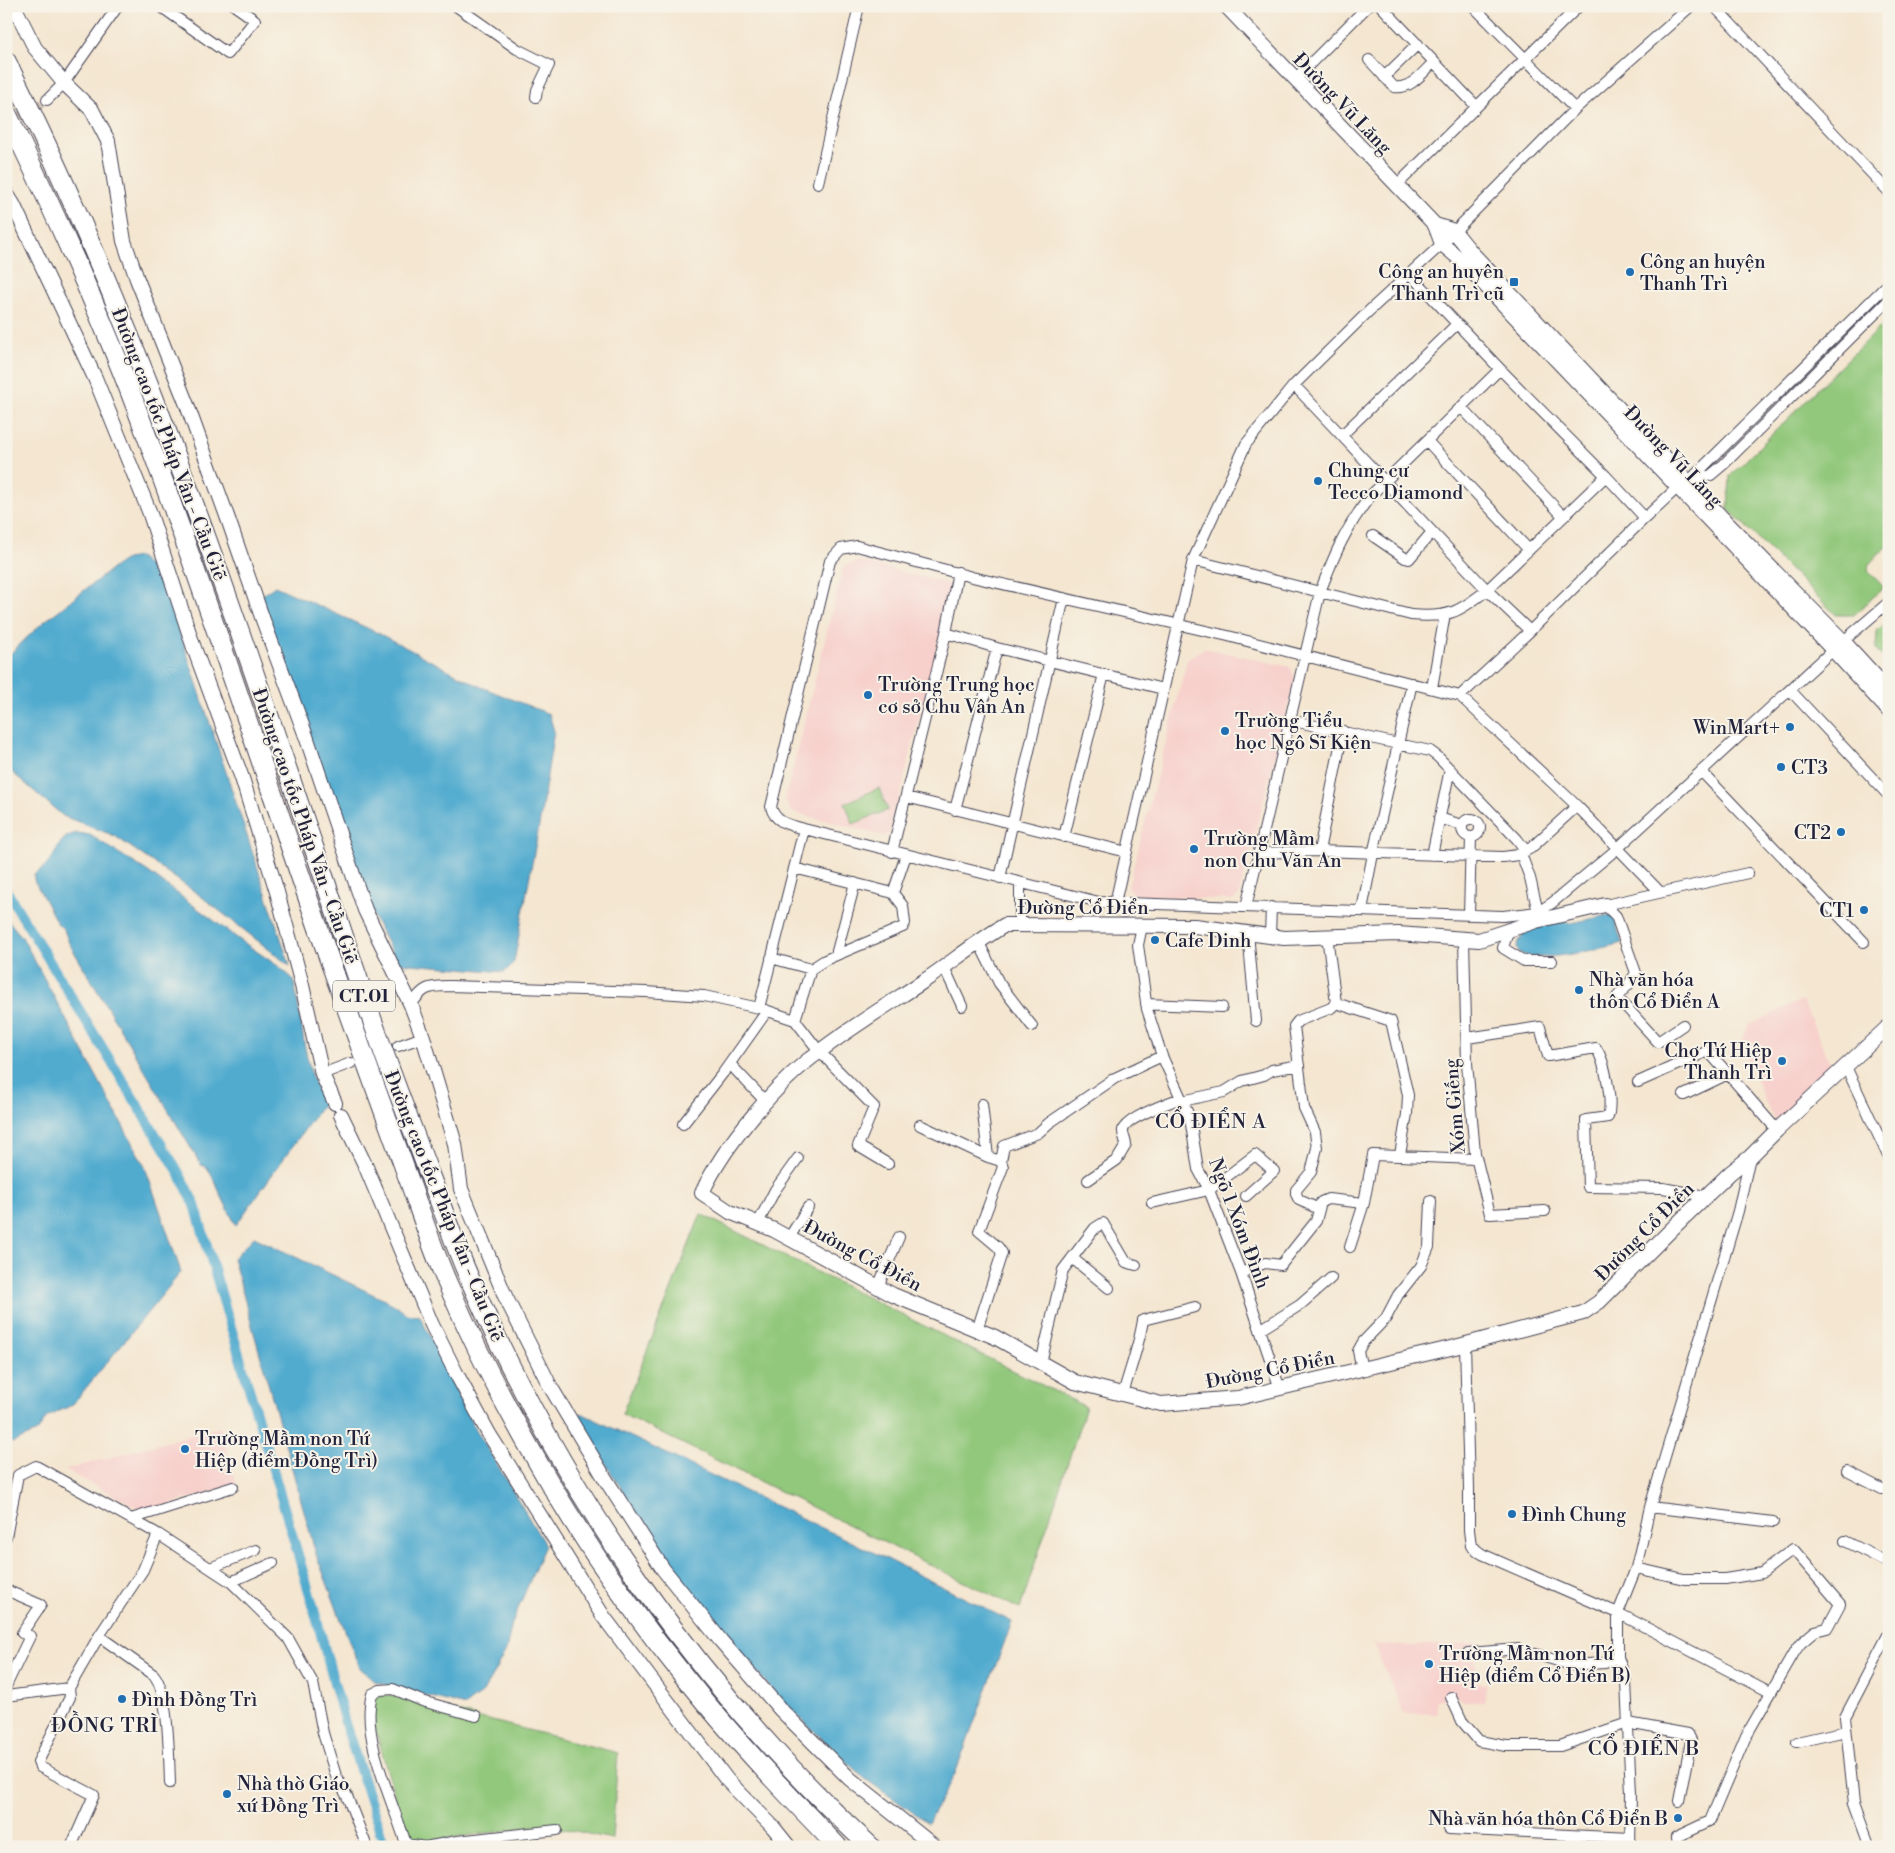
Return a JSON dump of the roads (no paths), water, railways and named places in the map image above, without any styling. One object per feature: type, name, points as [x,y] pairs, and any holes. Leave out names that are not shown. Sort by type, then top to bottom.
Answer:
[{"type":"highway","name":"Đường cao tốc Pháp Vân - Cầu Giẽ","points":[[6,61],[105,273],[164,420],[240,633],[378,1039],[469,1279],[502,1350],[546,1433],[584,1497],[628,1565],[670,1623],[746,1718],[796,1773],[871,1847]]},
{"type":"highway","name":"Đường cao tốc Pháp Vân - Cầu Giẽ","points":[[6,112],[86,286],[145,430],[242,702],[358,1042],[448,1286],[482,1359],[524,1439],[566,1508],[601,1563],[652,1634],[688,1681],[754,1759],[838,1847]]},
{"type":"street","points":[[14,6],[35,48],[64,83],[92,110],[108,141],[127,249],[225,510],[366,910],[423,1036],[455,1144],[461,1189],[506,1296],[550,1386],[606,1480],[664,1569],[721,1641],[780,1709],[850,1779],[935,1847]]},
{"type":"street","points":[[47,100],[64,83],[118,6]]},
{"type":"street","points":[[160,6],[228,54],[255,20],[235,6]]},
{"type":"street","points":[[456,6],[517,49],[549,65],[537,90],[536,97]]},
{"type":"street","points":[[818,183],[859,6]]},
{"type":"street","name":"Đường Vũ Lăng","points":[[1226,6],[1436,225],[1454,231],[1682,485]]},
{"type":"street","points":[[1295,79],[1368,6]]},
{"type":"street","points":[[1381,6],[1476,106]]},
{"type":"street","points":[[1396,185],[1579,6]]},
{"type":"street","points":[[1115,903],[1193,560],[1246,444],[1294,385],[1409,273],[1442,244],[1575,109],[1691,6]]},
{"type":"street","points":[[1714,6],[1889,192]]},
{"type":"street","points":[[1474,7],[1524,60],[1575,109]]},
{"type":"street","points":[[1384,76],[1418,44]]},
{"type":"street","points":[[1369,60],[1394,87],[1406,87],[1434,62]]},
{"type":"street","points":[[9,202],[95,378],[149,511],[194,648],[245,787],[277,892],[322,1074],[366,1167],[432,1325],[456,1374],[498,1450],[603,1616],[728,1780],[790,1847]]},
{"type":"street","name":"Đường Vũ Lăng","points":[[1436,225],[1442,244],[1462,261],[1838,646],[1889,691]]},
{"type":"street","points":[[1409,273],[1645,518]]},
{"type":"street","points":[[1460,696],[1530,631],[1889,284]]},
{"type":"street","points":[[1682,485],[1711,475],[1724,464],[1889,300]]},
{"type":"street","points":[[1342,435],[1458,324]]},
{"type":"street","points":[[1816,356],[1824,364]]},
{"type":"street","points":[[1246,907],[1320,592],[1337,549],[1354,518],[1372,494],[1500,369]]},
{"type":"street","points":[[1294,385],[1487,590],[1530,631]]},
{"type":"street","points":[[1461,407],[1563,516]]},
{"type":"street","points":[[1427,442],[1529,550]]},
{"type":"street","points":[[1193,560],[1411,615],[1436,617],[1469,604],[1487,590],[1606,476]]},
{"type":"street","points":[[1373,536],[1409,559],[1432,532]]},
{"type":"street","points":[[1660,892],[1618,848],[1577,806],[1460,696],[1179,624],[1064,598],[857,546],[841,548],[830,561],[771,807],[776,818],[783,823],[892,852],[1099,902],[1115,903],[1537,916],[1618,848],[1838,646],[1889,602]]},
{"type":"street","points":[[892,852],[946,633],[958,572]]},
{"type":"street","points":[[1000,878],[1064,598]]},
{"type":"street","points":[[1432,688],[1445,614]]},
{"type":"street","points":[[946,633],[997,648],[1163,689]]},
{"type":"street","name":"Đường Vũ Lăng","points":[[1838,646],[1889,712]]},
{"type":"street","points":[[955,810],[997,648]]},
{"type":"street","points":[[1064,837],[1104,674]]},
{"type":"street","points":[[1362,910],[1397,744],[1412,683]]},
{"type":"street","points":[[1790,690],[1889,796]]},
{"type":"street","points":[[1290,720],[1430,751],[1438,756],[1489,810],[1523,852],[1537,916]]},
{"type":"street","points":[[1319,851],[1343,731]]},
{"type":"street","points":[[1432,855],[1450,769]]},
{"type":"street","points":[[1701,771],[1864,942]]},
{"type":"street","points":[[906,796],[1013,825],[1126,852]]},
{"type":"street","points":[[1260,853],[1319,851],[1503,857],[1531,848],[1577,806]]},
{"type":"street","points":[[1478,821],[1489,810]]},
{"type":"street","points":[[1440,818],[1462,825]]},
{"type":"street","points":[[1469,819],[1478,821],[1480,830],[1477,835],[1468,837],[1462,832],[1462,825],[1469,819]]},
{"type":"street","points":[[683,1124],[730,1064],[763,1010],[771,958],[804,829]]},
{"type":"street","points":[[1469,915],[1471,837]]},
{"type":"street","points":[[894,892],[906,855]]},
{"type":"street","points":[[794,868],[894,892],[903,906],[906,923],[903,927],[836,955],[811,969],[795,1020]]},
{"type":"street","points":[[1605,905],[1748,874]]},
{"type":"street","points":[[836,955],[855,883]]},
{"type":"street","points":[[1020,883],[1020,926]]},
{"type":"street","points":[[1605,905],[1616,916],[1636,974],[1617,997],[1658,1042],[1683,1024]]},
{"type":"street","name":"Đường Cổ Điển","points":[[1605,905],[1537,916],[1508,930],[1479,940],[1398,934],[1284,938],[1195,926],[1005,926],[978,942],[819,1051],[787,1078],[745,1127],[711,1174],[702,1193],[730,1212],[789,1238],[893,1296],[995,1337],[1075,1382],[1161,1404],[1238,1398],[1465,1344],[1583,1313],[1600,1302],[1705,1196],[1750,1157],[1776,1130],[1889,1026]]},
{"type":"street","points":[[1270,936],[1271,908]]},
{"type":"street","name":"Ngõ 1 Xóm Đình","points":[[1142,926],[1138,945],[1146,1004],[1162,1056],[1190,1118],[1198,1170],[1209,1190],[1241,1273],[1280,1389]]},
{"type":"street","points":[[1508,930],[1503,948],[1524,962],[1552,962]]},
{"type":"street","points":[[1248,933],[1256,1021]]},
{"type":"street","points":[[1327,936],[1336,1003]]},
{"type":"street","name":"Xóm Giếng","points":[[1464,939],[1467,1063],[1476,1158],[1490,1214],[1545,1211]]},
{"type":"street","points":[[978,942],[1000,983],[1032,1026]]},
{"type":"street","points":[[771,958],[811,969]]},
{"type":"street","points":[[944,967],[962,1006]]},
{"type":"street","points":[[410,1005],[429,986],[646,992],[704,996],[763,1010],[795,1020],[819,1051],[874,1106],[858,1146],[888,1164]]},
{"type":"street","points":[[1336,1003],[1331,1008],[1298,1021],[1294,1026],[1304,1108],[1315,1132],[1317,1148],[1311,1172],[1296,1190],[1296,1194],[1300,1200],[1319,1209],[1321,1202],[1328,1200],[1364,1203]]},
{"type":"street","points":[[1336,1003],[1391,1021],[1408,1095],[1400,1156]]},
{"type":"street","points":[[1146,1004],[1222,1007]]},
{"type":"street","points":[[1467,1038],[1540,1027],[1548,1056],[1596,1048],[1601,1055],[1611,1108],[1608,1117],[1586,1120],[1588,1187],[1663,1188],[1705,1196]]},
{"type":"street","points":[[398,1046],[423,1036]]},
{"type":"street","points":[[1638,1082],[1708,1051],[1776,1130]]},
{"type":"street","points":[[977,1330],[1002,1253],[998,1247],[979,1231],[1003,1168],[1001,1161],[1004,1146],[1038,1133],[1049,1123],[1115,1078],[1162,1056]]},
{"type":"street","points":[[322,1074],[351,1063]]},
{"type":"street","points":[[730,1064],[766,1102]]},
{"type":"street","points":[[1088,1180],[1117,1160],[1126,1145],[1124,1128],[1136,1118],[1152,1109],[1182,1100],[1224,1092],[1242,1081],[1264,1075],[1272,1070],[1299,1065]]},
{"type":"street","points":[[1846,1067],[1889,1158]]},
{"type":"street","points":[[1684,1095],[1728,1074]]},
{"type":"street","points":[[982,1104],[988,1157]]},
{"type":"street","points":[[920,1125],[988,1157],[1001,1161]]},
{"type":"street","name":"Ngõ 1 Xóm Đình","points":[[1152,1203],[1209,1190],[1255,1155],[1274,1170],[1246,1196]]},
{"type":"street","points":[[1350,1247],[1364,1203],[1373,1155],[1476,1158]]},
{"type":"street","points":[[1449,1829],[1630,1842],[1631,1794],[1626,1681],[1618,1658],[1618,1613],[1636,1568],[1650,1507],[1738,1212],[1750,1157]]},
{"type":"street","points":[[758,1223],[775,1190],[798,1158]]},
{"type":"street","points":[[1362,1369],[1358,1351],[1360,1346],[1386,1318],[1398,1295],[1421,1266],[1429,1247],[1431,1201]]},
{"type":"street","points":[[789,1238],[808,1207]]},
{"type":"street","name":"Ngõ 1 Xóm Đình","points":[[1241,1273],[1265,1263],[1281,1265],[1316,1221],[1319,1209]]},
{"type":"street","points":[[1041,1363],[1063,1270],[1095,1228],[1103,1223],[1126,1262],[1136,1265]]},
{"type":"street","points":[[878,1287],[899,1237]]},
{"type":"street","points":[[1072,1258],[1109,1288]]},
{"type":"street","points":[[1260,1330],[1300,1305],[1331,1278]]},
{"type":"street","points":[[1123,1394],[1133,1358],[1139,1345],[1143,1320],[1195,1307]]},
{"type":"street","points":[[1465,1344],[1469,1530],[1471,1546],[1482,1554],[1618,1613],[1770,1692]]},
{"type":"street","points":[[6,1537],[18,1475],[36,1466],[158,1534],[231,1582],[288,1638],[313,1683],[323,1733],[336,1776],[347,1796],[367,1847]]},
{"type":"street","points":[[1848,1472],[1882,1489],[1889,1489]]},
{"type":"street","points":[[131,1519],[233,1487]]},
{"type":"street","points":[[1650,1507],[1773,1522]]},
{"type":"street","points":[[71,1847],[94,1795],[40,1767],[38,1762],[70,1697],[69,1688],[99,1636],[143,1570],[158,1534]]},
{"type":"street","points":[[1845,1541],[1889,1562]]},
{"type":"street","points":[[210,1568],[256,1550]]},
{"type":"street","points":[[1636,1568],[1684,1579],[1725,1579],[1762,1573],[1793,1550],[1840,1604],[1827,1628],[1815,1631],[1801,1643],[1770,1692],[1746,1736],[1710,1821],[1676,1837],[1677,1847]]},
{"type":"street","points":[[231,1582],[273,1563]]},
{"type":"street","points":[[6,1590],[41,1605],[22,1633],[30,1636],[6,1686]]},
{"type":"street","points":[[1870,1847],[1854,1804],[1845,1717],[1889,1633]]},
{"type":"street","points":[[99,1636],[154,1675],[159,1681],[167,1725],[170,1784]]},
{"type":"street","points":[[1469,1653],[1520,1649],[1572,1665],[1605,1663],[1618,1658]]},
{"type":"street","points":[[6,1695],[69,1688]]},
{"type":"street","points":[[476,1716],[422,1701],[393,1689],[380,1690],[372,1694],[368,1707],[373,1743],[407,1845],[425,1847],[457,1841],[558,1830]]},
{"type":"street","points":[[1450,1697],[1462,1722],[1479,1741],[1506,1746],[1560,1746],[1628,1723],[1688,1734],[1692,1740],[1679,1800]]},
{"type":"street","points":[[1797,1742],[1846,1731]]},
{"type":"water","points":[[139,557],[162,578],[290,966],[198,894],[115,836],[63,816],[6,767],[6,658],[40,625],[114,567],[126,559]]},
{"type":"water","points":[[275,586],[378,633],[481,687],[549,714],[554,731],[540,820],[514,962],[505,972],[398,963],[366,903],[261,596]]},
{"type":"water","points":[[78,833],[90,835],[147,871],[281,968],[294,980],[305,1048],[312,1077],[323,1104],[236,1225],[207,1167],[201,1165],[69,943],[64,930],[57,923],[34,880],[34,875],[50,861],[63,839]]},
{"type":"water","points":[[1609,915],[1614,918],[1622,943],[1583,952],[1547,957],[1521,953],[1517,946],[1523,936],[1522,932],[1562,921],[1571,923]]},
{"type":"water","points":[[6,918],[22,937],[145,1167],[181,1272],[72,1405],[47,1417],[37,1432],[12,1443],[6,1436]]},
{"type":"water","points":[[254,1237],[393,1304],[407,1314],[420,1316],[471,1421],[545,1545],[512,1623],[506,1651],[483,1692],[465,1706],[376,1682],[359,1667],[316,1554],[233,1258]]},
{"type":"water","points":[[581,1413],[885,1558],[1012,1622],[955,1774],[928,1823],[864,1778],[783,1702],[711,1620],[641,1520],[576,1417]]},
{"type":"waterway","points":[[6,890],[178,1171],[195,1205],[312,1602],[345,1723],[385,1847]]},
{"type":"tunnel","points":[[7,124],[47,100]]},
{"type":"place","name":"Công an huyện Thanh Trì","points":[[1630,272]]},
{"type":"place","name":"Công an huyên Thanh Trì cũ","points":[[1514,282]]},
{"type":"place","name":"Chung cư Tecco Diamond","points":[[1318,481]]},
{"type":"place","name":"Trường Trung học cơ sở Chu Vân An","points":[[868,695]]},
{"type":"place","name":"WinMart+","points":[[1790,727]]},
{"type":"place","name":"Trường Tiểu học Ngô Sĩ Kiện","points":[[1225,731]]},
{"type":"place","name":"CT3","points":[[1781,767]]},
{"type":"place","name":"CT2","points":[[1841,832]]},
{"type":"place","name":"Trường Mầm non Chu Văn An","points":[[1194,849]]},
{"type":"place","name":"CT1","points":[[1864,910]]},
{"type":"place","name":"Cafe Dinh","points":[[1155,940]]},
{"type":"place","name":"Nhà văn hóa thôn Cổ Điển A","points":[[1579,990]]},
{"type":"place","name":"Chợ Tứ Hiệp Thanh Trì","points":[[1782,1061]]},
{"type":"place","name":"Trường Mầm non Tứ Hiệp (điểm Đồng Trì)","points":[[185,1449]]},
{"type":"place","name":"Đình Chung","points":[[1512,1514]]},
{"type":"place","name":"Trường Mầm non Tứ Hiệp (điểm Cổ Điển B)","points":[[1429,1664]]},
{"type":"place","name":"Đình Đồng Trì","points":[[122,1699]]},
{"type":"place","name":"Nhà thờ Giáo xứ Đồng Trì","points":[[227,1794]]},
{"type":"place","name":"Nhà văn hóa thôn Cổ Điển B","points":[[1678,1818]]},
{"type":"district","name":"CỔ ĐIỂN A","points":[[1211,1121]]},
{"type":"district","name":"ĐỒNG TRÌ","points":[[105,1725]]},
{"type":"district","name":"CỔ ĐIỂN B","points":[[1644,1748]]}]
